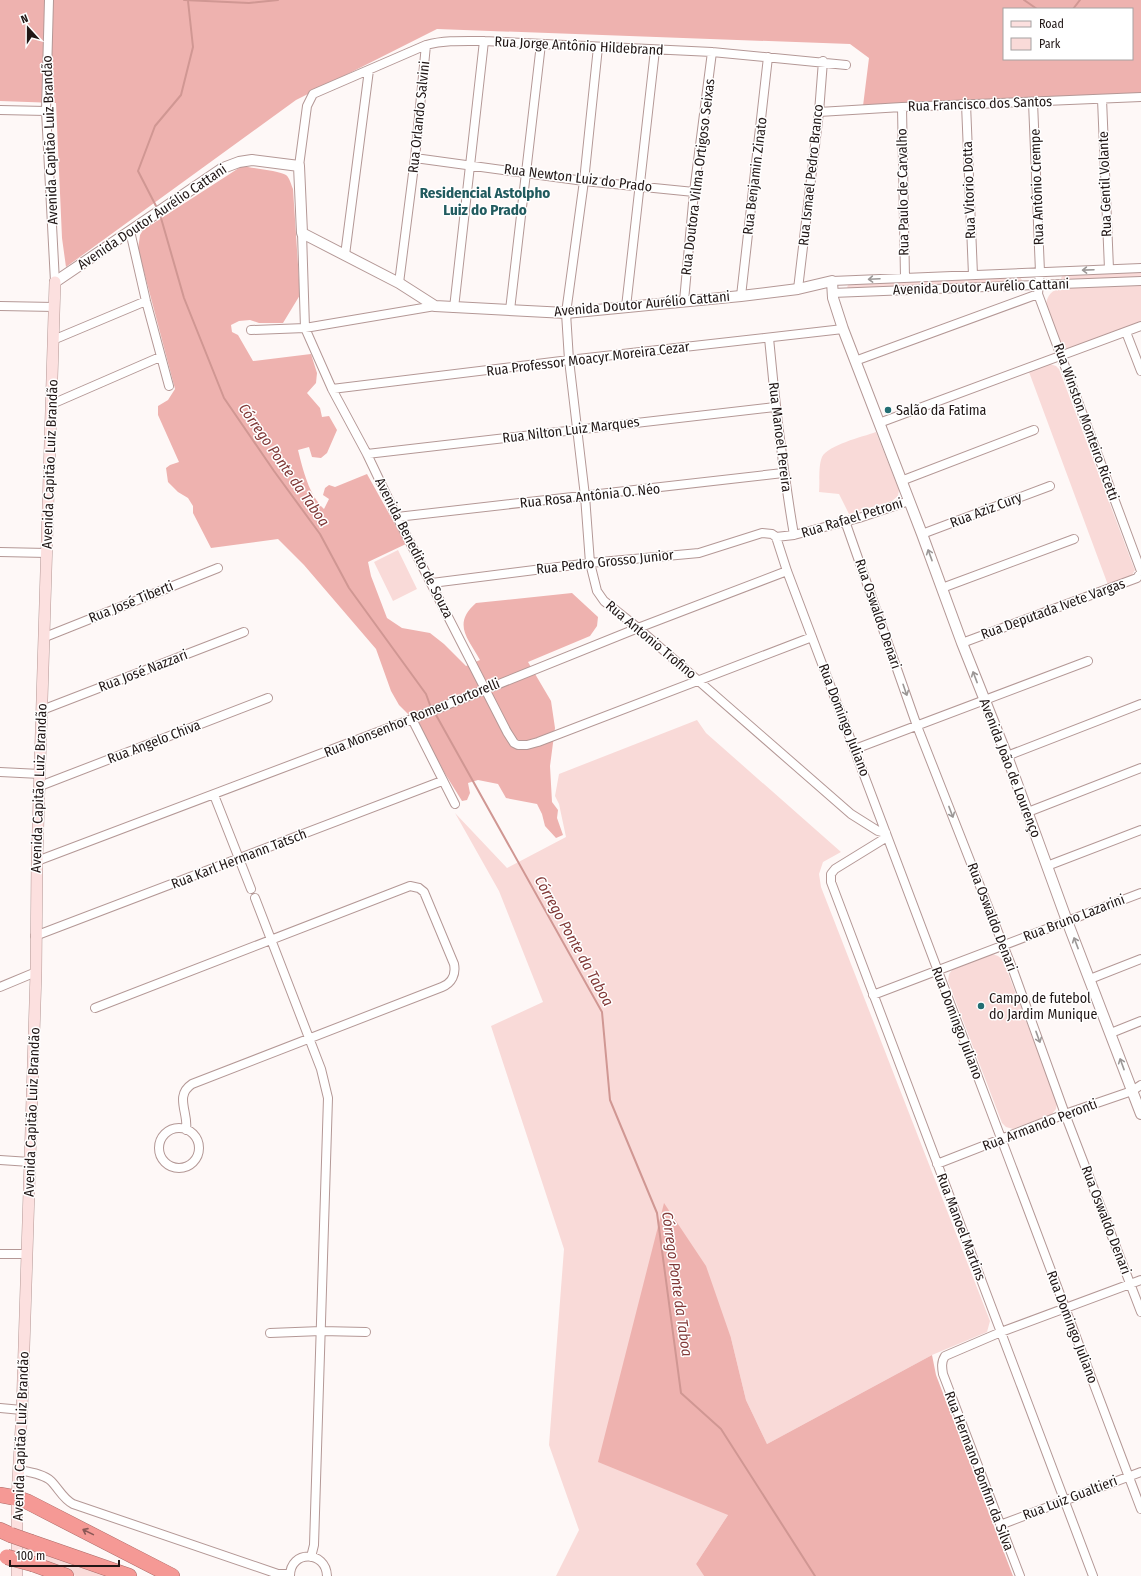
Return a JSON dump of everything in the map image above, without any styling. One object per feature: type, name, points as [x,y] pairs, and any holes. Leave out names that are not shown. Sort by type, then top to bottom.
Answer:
[{"type":"highway","points":[[0,1495],[17,1498],[28,1502],[172,1576]]},
{"type":"highway","points":[[6,1532],[129,1576]]},
{"type":"highway","points":[[4,1556],[33,1564],[66,1576]]},
{"type":"main road","name":"Avenida Capitão Luiz Brandão","points":[[18,1576],[17,1498],[22,1410],[36,972],[35,936],[37,861],[55,282]]},
{"type":"street","name":"Avenida Capitão Luiz Brandão","points":[[49,2],[46,110],[55,282]]},
{"type":"street","name":"Rua Jorge Antônio Hildebrand","points":[[299,166],[307,106],[313,94],[426,46],[448,40],[712,52],[846,65]]},
{"type":"street","points":[[454,308],[484,41]]},
{"type":"street","points":[[510,310],[541,44]]},
{"type":"street","name":"Rua Orlando Salvini","points":[[400,283],[415,158],[426,46]]},
{"type":"street","name":"Rua Antonio Trofino","points":[[598,47],[584,180],[566,313],[569,360],[585,496],[590,562],[597,591],[601,598],[638,628],[851,814],[886,835]]},
{"type":"street","points":[[626,307],[656,50]]},
{"type":"street","name":"Rua Doutora Vilma Ortigoso Seixas","points":[[684,301],[694,192],[712,52]]},
{"type":"street","name":"Rua Benjamin Zinato","points":[[741,296],[768,57]]},
{"type":"street","name":"Rua Ismael Pedro Branco","points":[[798,289],[819,112],[823,62]]},
{"type":"street","points":[[345,255],[368,70]]},
{"type":"street","name":"Rua Francisco dos Santos","points":[[819,112],[1141,97]]},
{"type":"street","name":"Rua Gentil Volante","points":[[1102,99],[1109,269]]},
{"type":"street","name":"Rua Antônio Crempe","points":[[1033,102],[1040,272]]},
{"type":"street","name":"Rua Vitorio Dotta","points":[[966,104],[973,275]]},
{"type":"street","name":"Rua Paulo de Carvalho","points":[[902,107],[904,278]]},
{"type":"street","points":[[0,110],[46,110]]},
{"type":"street","name":"Rua Newton Luiz do Prado","points":[[415,158],[584,180],[694,192]]},
{"type":"street","name":"Avenida Doutor Aurélio Cattani","points":[[55,282],[223,168],[252,160],[299,166]]},
{"type":"street","points":[[299,166],[305,328]]},
{"type":"street","points":[[130,231],[160,357],[169,386]]},
{"type":"street","name":"Avenida Doutor Aurélio Cattani","points":[[302,233],[400,283],[435,306],[566,313],[741,296],[798,289],[832,282],[1141,268]]},
{"type":"street","name":"Rua Winston Monteiro Ricetti","points":[[1040,272],[1039,289],[1141,571]]},
{"type":"street","name":"Avenida Doutor Aurélio Cattani","points":[[832,292],[1039,289],[1141,281]]},
{"type":"street","points":[[832,282],[832,292]]},
{"type":"street","points":[[855,361],[1039,289]]},
{"type":"street","name":"Avenida João de Lourenço","points":[[832,292],[843,329],[855,361],[922,534],[984,701],[1007,756],[1067,921],[1141,1114]]},
{"type":"street","points":[[53,340],[146,301]]},
{"type":"street","points":[[0,306],[55,307]]},
{"type":"street","points":[[251,330],[305,328],[435,306]]},
{"type":"street","points":[[879,423],[1141,326]]},
{"type":"street","name":"Avenida Benedito de Souza","points":[[305,328],[332,389],[367,454],[397,517],[432,583],[484,689],[514,743],[522,746],[538,742],[698,680]]},
{"type":"street","name":"Rua Professor Moacyr Moreira Cezar","points":[[332,389],[843,329]]},
{"type":"street","points":[[1126,332],[1141,371]]},
{"type":"street","name":"Rua Manoel Pereira","points":[[770,338],[775,407],[783,473],[794,535]]},
{"type":"street","points":[[52,404],[160,357]]},
{"type":"street","name":"Rua Nilton Luiz Marques","points":[[367,454],[775,407]]},
{"type":"street","points":[[901,481],[1034,430]]},
{"type":"street","name":"Rua Rosa Antônia O. Néo","points":[[397,517],[783,473]]},
{"type":"street","name":"Rua Aziz Cury","points":[[922,534],[1050,486]]},
{"type":"street","name":"Rua Rafael Petroni","points":[[776,537],[794,535],[859,518],[909,501]]},
{"type":"street","name":"Rua Oswaldo Denari","points":[[845,521],[917,726],[1003,946],[1141,1312]]},
{"type":"street","name":"Rua Pedro Grosso Junior","points":[[432,583],[590,562],[699,553],[762,533],[772,534],[776,537]]},
{"type":"street","name":"Rua Domingo Juliano","points":[[776,537],[787,571],[886,835],[1141,1509]]},
{"type":"street","points":[[942,588],[1074,539]]},
{"type":"street","points":[[0,552],[47,552]]},
{"type":"street","name":"Rua José Tiberti","points":[[45,637],[218,568]]},
{"type":"street","name":"Rua Monsenhor Romeu Tortorelli","points":[[37,861],[412,719],[638,628],[787,571]]},
{"type":"street","name":"Rua Deputada Ivete Vargas","points":[[962,643],[1137,578],[1141,571]]},
{"type":"street","name":"Rua José Nazzari","points":[[42,710],[244,632]]},
{"type":"street","points":[[698,680],[812,637]]},
{"type":"street","points":[[855,749],[1088,661]]},
{"type":"street","name":"Rua Angelo Chiva","points":[[40,786],[268,698]]},
{"type":"street","points":[[1007,756],[1141,704]]},
{"type":"street","points":[[412,719],[442,781],[455,804]]},
{"type":"street","points":[[1028,812],[1141,768]]},
{"type":"street","points":[[0,772],[40,774]]},
{"type":"street","name":"Rua Karl Hermann Tatsch","points":[[35,936],[442,781]]},
{"type":"street","points":[[214,795],[252,889]]},
{"type":"street","points":[[1047,866],[1141,830]]},
{"type":"street","name":"Rua Manoel Martins","points":[[886,835],[835,869],[830,878],[1093,1576]]},
{"type":"street","points":[[95,1008],[270,939],[413,886],[424,892],[454,964],[454,976],[446,986],[309,1038],[189,1086],[184,1093],[182,1101],[188,1124],[186,1130]]},
{"type":"street","name":"Rua Bruno Lazarini","points":[[873,995],[1141,893]]},
{"type":"street","points":[[254,898],[324,1078],[329,1109],[314,1545],[311,1557]]},
{"type":"street","points":[[1090,978],[1141,959]]},
{"type":"street","points":[[0,987],[36,972]]},
{"type":"street","points":[[1111,1033],[1141,1021]]},
{"type":"street","name":"Rua Armando Peronti","points":[[937,1164],[1066,1114],[1132,1091],[1141,1085]]},
{"type":"street","points":[[177,1128],[186,1130],[191,1132],[197,1139],[199,1149],[198,1153],[190,1165],[181,1168],[171,1166],[164,1161],[159,1152],[161,1138],[172,1129],[177,1128]]},
{"type":"street","points":[[0,1160],[30,1162]]},
{"type":"street","points":[[0,1254],[27,1254]]},
{"type":"street","points":[[1001,1332],[1141,1280]]},
{"type":"street","points":[[270,1333],[321,1331],[366,1332]]},
{"type":"street","name":"Rua Hermano Bonfim da Silva","points":[[1001,1332],[945,1356],[941,1365],[943,1374],[1020,1576]]},
{"type":"street","points":[[0,1408],[22,1410]]},
{"type":"street","points":[[19,1470],[50,1480],[67,1501],[73,1504],[278,1574],[290,1575],[295,1562],[302,1557],[311,1557],[323,1563],[327,1576]]},
{"type":"street","name":"Rua Luiz Gualtieri","points":[[1000,1525],[1141,1472]]},
{"type":"green space","points":[[1141,271],[1141,278],[1063,281],[1061,278],[1063,275]]},
{"type":"green space","points":[[1019,276],[1022,280],[1021,282],[847,287],[849,284]]},
{"type":"green space","points":[[1141,284],[1141,322],[1068,349],[1062,346],[1046,305],[1049,296],[1055,290],[1062,288]]},
{"type":"green space","points":[[1050,364],[1059,369],[1135,570],[1132,575],[1108,585],[1029,372]]},
{"type":"green space","points":[[876,432],[899,490],[898,496],[892,501],[849,514],[839,494],[819,492],[822,457],[825,453],[838,445]]},
{"type":"green space","points":[[398,550],[417,589],[393,601],[374,562]]},
{"type":"green space","points":[[697,720],[706,733],[841,852],[823,862],[819,874],[821,887],[990,1321],[987,1332],[932,1355],[767,1444],[746,1400],[731,1338],[728,1515],[696,1564],[704,1576],[556,1576],[579,1530],[549,1445],[564,1249],[491,1026],[543,1002],[499,891],[455,813],[507,868],[566,837],[559,804],[555,796],[559,774]]},
{"type":"green space","points":[[992,954],[1003,960],[1057,1102],[1056,1109],[1052,1114],[1013,1129],[1006,1127],[1002,1123],[948,981],[949,974],[953,969]]},
{"type":"green space","points":[[22,1545],[116,1576],[76,1576],[21,1557]]},
{"type":"shaded area","points":[[0,0],[1141,0],[1141,93],[863,106],[869,58],[850,44],[437,29],[296,100],[66,267],[62,238],[56,103],[0,101]]},
{"type":"shaded area","points":[[242,166],[283,174],[287,176],[289,180],[293,189],[300,295],[283,323],[259,323],[250,320],[239,321],[231,325],[232,332],[238,335],[253,361],[311,354],[317,373],[316,383],[307,393],[320,408],[322,417],[329,416],[337,430],[327,453],[321,458],[312,457],[309,447],[298,450],[302,466],[314,497],[324,509],[329,499],[323,495],[325,488],[329,485],[335,487],[367,474],[406,544],[368,562],[371,576],[387,618],[402,628],[430,633],[444,644],[466,666],[480,660],[464,631],[465,618],[476,603],[572,593],[598,617],[597,626],[590,636],[528,662],[551,701],[555,728],[550,766],[552,802],[558,810],[557,818],[563,835],[556,838],[545,826],[542,814],[537,804],[506,798],[498,784],[478,780],[468,783],[470,793],[467,800],[462,801],[444,772],[420,726],[399,705],[391,691],[376,649],[304,565],[278,539],[211,548],[193,513],[193,506],[188,498],[178,492],[168,482],[166,468],[179,462],[158,415],[158,406],[168,400],[175,389],[138,249],[140,235],[143,230]]},
{"type":"shaded area","points":[[664,1203],[706,1266],[731,1338],[746,1400],[767,1444],[932,1355],[936,1375],[1013,1576],[704,1576],[696,1564],[728,1515],[598,1462]]},
{"type":"waterway","points":[[184,0],[249,3],[278,0]]},
{"type":"waterway","points":[[1024,0],[1036,8]]},
{"type":"waterway","points":[[1074,8],[1080,0]]},
{"type":"waterway","name":"Córrego Ponte da Taboa","points":[[156,206],[138,171],[155,126],[181,95],[193,47],[188,1]]},
{"type":"waterway","name":"Córrego Ponte da Taboa","points":[[161,218],[184,298],[224,398],[274,471],[320,534],[349,588],[426,694],[430,705]]},
{"type":"waterway","name":"Córrego Ponte da Taboa","points":[[436,715],[602,1012],[610,1100],[657,1213],[681,1393],[721,1429],[815,1576]]},
{"type":"place","name":"Salão da Fatima","points":[[888,410]]},
{"type":"place","name":"Campo de futebol do Jardim Munique","points":[[981,1006]]},
{"type":"district","name":"Residencial Astolpho Luiz do Prado","points":[[485,202]]}]
